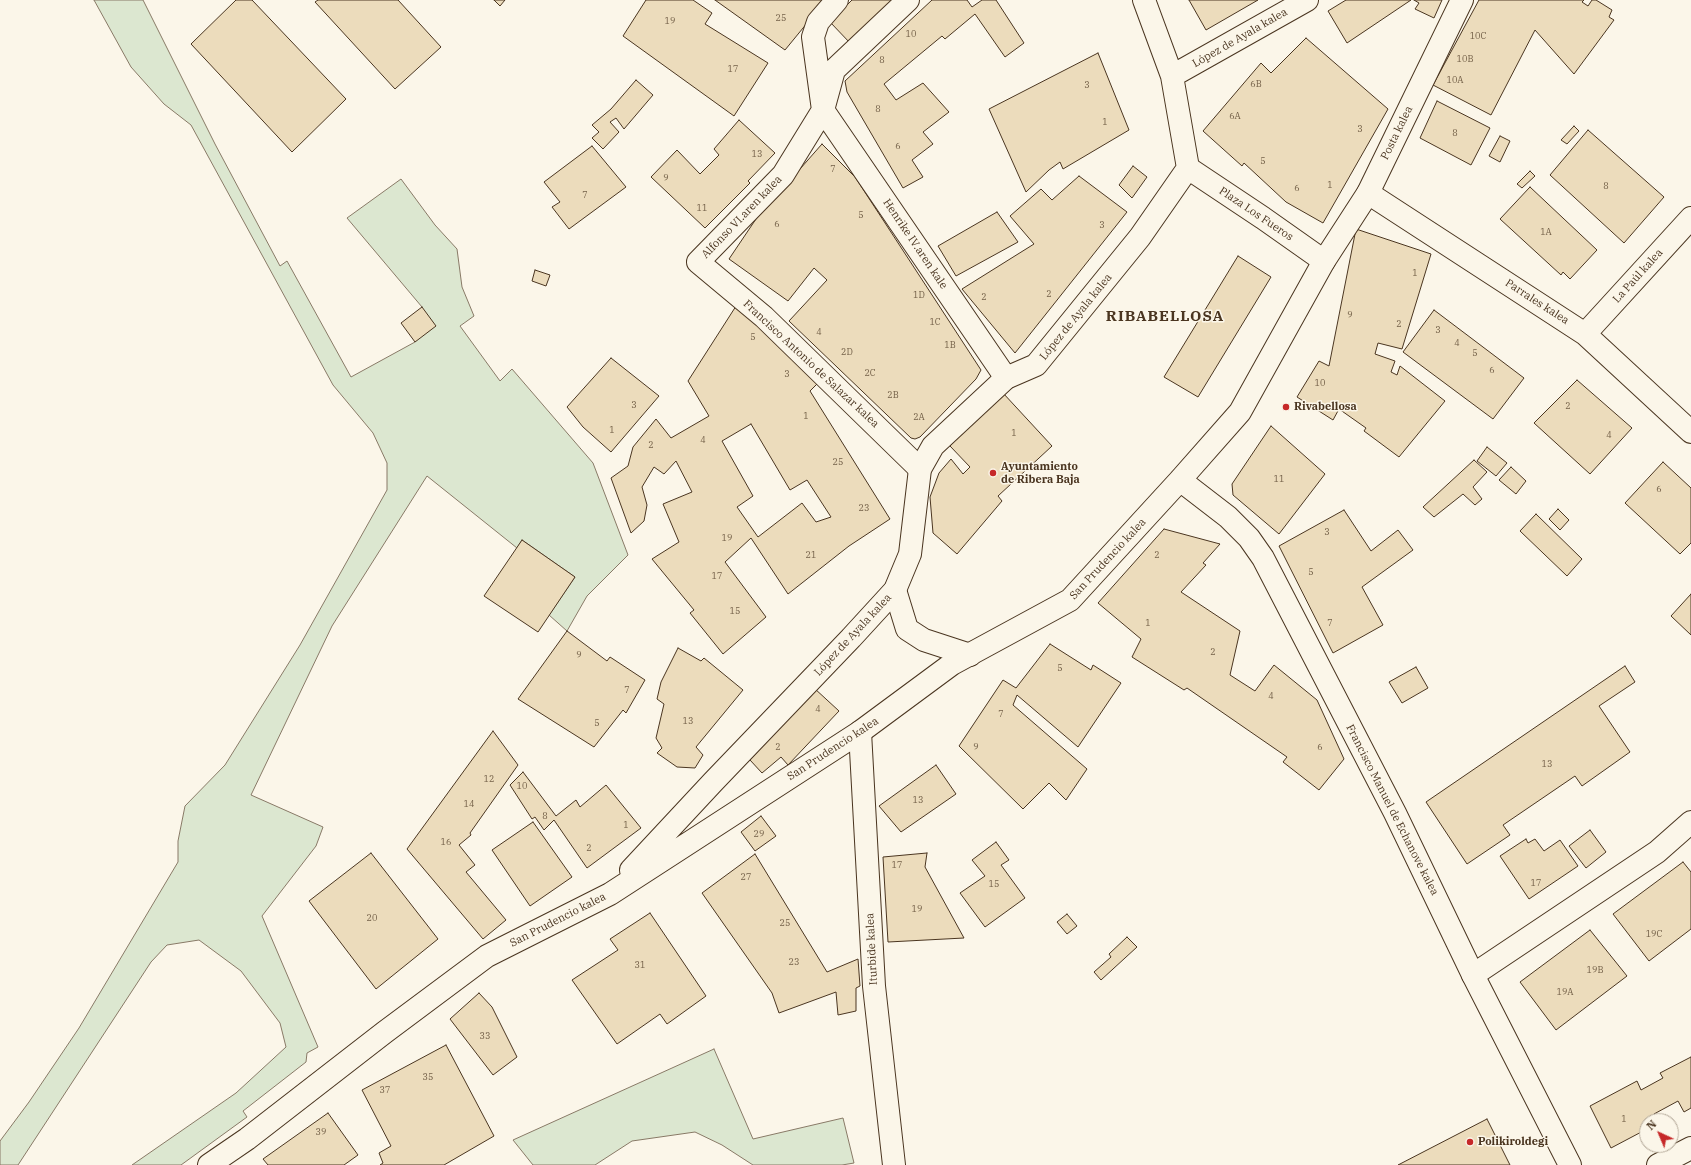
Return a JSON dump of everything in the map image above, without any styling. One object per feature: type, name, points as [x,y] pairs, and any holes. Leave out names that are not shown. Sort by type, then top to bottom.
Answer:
[{"type":"street","points":[[823,110],[813,38],[818,22],[837,0]]},
{"type":"street","name":"Alfonso VI.aren kalea","points":[[698,262],[783,175],[823,110],[834,70],[908,0]]},
{"type":"street","points":[[1144,0],[1172,76],[1188,168]]},
{"type":"street","name":"López de Ayala kalea","points":[[1172,76],[1307,0]]},
{"type":"street","name":"Posta kalea","points":[[1324,261],[1368,193],[1462,0]]},
{"type":"street","name":"Henrike IV.aren kale","points":[[823,110],[1006,378]]},
{"type":"street","name":"López de Ayala kalea","points":[[610,894],[712,782],[846,644],[895,590],[910,554],[920,469],[933,446],[1006,378],[1036,365],[1140,237],[1188,168]]},
{"type":"street","name":"Plaza Los Fueros","points":[[1188,168],[1324,261]]},
{"type":"street","name":"Parrales kalea","points":[[1368,193],[1585,334],[1691,432]]},
{"type":"street","name":"La Paúl kalea","points":[[1585,334],[1691,218]]},
{"type":"street","name":"San Prudencio kalea","points":[[209,1165],[247,1139],[385,1032],[487,956],[610,894],[860,732],[897,707],[952,664],[1070,600],[1240,412],[1324,261]]},
{"type":"street","name":"Francisco Antonio de Salazar kalea","points":[[698,262],[764,317],[920,469]]},
{"type":"street","name":"Francisco Manuel de Echanove kalea","points":[[1180,480],[1228,517],[1249,538],[1263,558],[1395,813],[1473,975],[1570,1165]]},
{"type":"street","points":[[895,590],[907,629],[924,640],[970,655]]},
{"type":"street","name":"Iturbide kalea","points":[[860,732],[874,986],[894,1165]]},
{"type":"street","points":[[1473,975],[1657,852],[1691,822]]},
{"type":"street","points":[[1658,1165],[1691,1148]]},
{"type":"green space","points":[[94,0],[143,0],[215,144],[280,266],[287,261],[351,377],[415,342],[422,307],[347,218],[401,179],[435,225],[457,249],[462,287],[474,316],[460,326],[500,381],[512,369],[593,463],[628,555],[587,596],[567,631],[549,615],[575,577],[522,540],[517,548],[427,476],[332,626],[251,795],[323,827],[316,846],[262,916],[318,1047],[307,1053],[306,1062],[243,1111],[247,1117],[181,1165],[132,1165],[236,1093],[286,1047],[280,1023],[241,971],[199,940],[167,945],[151,962],[18,1165],[0,1165],[0,1141],[29,1102],[79,1028],[178,862],[178,841],[185,806],[225,765],[300,645],[387,490],[387,463],[373,433],[333,385],[191,125],[164,104],[131,67]]},
{"type":"green space","points":[[714,1049],[753,1139],[843,1118],[854,1163],[842,1165],[753,1165],[722,1145],[695,1132],[632,1141],[595,1165],[533,1165],[513,1140]]},
{"type":"building","points":[[236,0],[252,0],[346,99],[292,152],[191,44]]},
{"type":"building","points":[[318,0],[398,0],[441,47],[395,89],[315,2]]},
{"type":"building","points":[[494,0],[505,0],[500,6]]},
{"type":"building","points":[[646,0],[693,0],[712,13],[705,24],[768,63],[734,116],[623,36]]},
{"type":"building","points":[[715,0],[826,0],[785,50]]},
{"type":"building","points":[[852,0],[892,0],[851,44],[830,22]]},
{"type":"building","points":[[932,0],[967,0],[972,7],[982,0],[996,0],[1024,43],[1005,57],[975,14],[945,39],[942,36],[884,84],[896,100],[923,83],[949,112],[923,132],[933,144],[912,160],[923,177],[903,188],[847,92],[845,81]]},
{"type":"building","points":[[1189,0],[1258,0],[1206,30]]},
{"type":"building","points":[[1346,0],[1411,0],[1347,43],[1328,11]]},
{"type":"building","points":[[1414,0],[1442,0],[1434,18],[1415,9],[1419,3]]},
{"type":"building","points":[[1479,0],[1584,0],[1582,2],[1588,6],[1592,0],[1596,0],[1612,10],[1609,17],[1614,20],[1574,74],[1535,30],[1491,115],[1433,85]]},
{"type":"building","points":[[1306,38],[1388,109],[1323,223],[1286,202],[1244,163],[1242,166],[1203,131],[1261,63],[1271,73]]},
{"type":"building","points":[[1098,53],[1129,130],[1063,169],[1060,162],[1049,170],[1026,192],[989,109]]},
{"type":"building","points":[[636,80],[653,95],[624,129],[616,118],[610,122],[619,132],[603,149],[592,138],[599,132],[592,125],[611,109]]},
{"type":"building","points":[[1437,101],[1490,128],[1471,165],[1420,138]]},
{"type":"building","points":[[739,120],[775,153],[748,181],[750,183],[705,228],[651,177],[677,150],[700,174],[719,155],[714,149]]},
{"type":"building","points":[[1574,126],[1579,131],[1567,144],[1561,140]]},
{"type":"building","points":[[1588,130],[1664,197],[1624,243],[1550,175]]},
{"type":"building","points":[[1500,136],[1510,141],[1500,162],[1489,156]]},
{"type":"building","points":[[822,144],[855,177],[981,370],[976,379],[920,437],[915,439],[911,438],[789,321],[827,280],[814,268],[788,301],[729,259],[756,219]]},
{"type":"building","points":[[592,146],[626,187],[569,229],[552,207],[560,202],[544,182]]},
{"type":"building","points":[[1133,166],[1147,177],[1132,198],[1119,185]]},
{"type":"building","points":[[1530,171],[1535,176],[1522,188],[1517,184]]},
{"type":"building","points":[[1079,176],[1127,212],[1015,353],[962,289],[1034,244],[1010,216],[1041,189],[1052,200]]},
{"type":"building","points":[[1530,187],[1597,250],[1570,279],[1563,272],[1561,275],[1500,219]]},
{"type":"building","points":[[997,212],[1018,242],[956,276],[938,246]]},
{"type":"building","points":[[1356,229],[1431,254],[1402,349],[1378,343],[1375,354],[1395,361],[1391,372],[1397,375],[1400,366],[1445,401],[1399,457],[1364,431],[1366,428],[1339,409],[1333,420],[1297,397],[1319,361],[1329,366]]},
{"type":"building","points":[[1238,256],[1271,277],[1198,397],[1164,377]]},
{"type":"building","points":[[535,270],[550,275],[546,286],[532,281]]},
{"type":"building","points":[[738,303],[820,381],[810,391],[890,519],[849,546],[788,594],[751,538],[725,562],[766,617],[723,654],[690,613],[694,610],[652,559],[679,542],[663,504],[692,492],[676,461],[664,474],[654,467],[642,487],[647,505],[644,521],[631,533],[611,478],[628,466],[633,447],[656,419],[671,438],[709,416],[688,381]],"holes":[[[751,424],[790,490],[807,480],[831,517],[816,522],[802,503],[758,537],[737,507],[753,496],[722,441]]]},
{"type":"building","points":[[422,307],[436,326],[415,342],[401,323]]},
{"type":"building","points":[[1434,310],[1524,378],[1493,419],[1403,352]]},
{"type":"building","points":[[611,358],[659,396],[611,452],[583,427],[567,407]]},
{"type":"building","points":[[1577,380],[1632,428],[1590,474],[1534,423]]},
{"type":"building","name":"Ayuntamiento de Ribera Baja","points":[[1003,393],[1052,446],[998,496],[1002,501],[957,554],[933,533],[930,497],[939,473],[951,459],[963,474],[970,467],[950,446]]},
{"type":"building","points":[[1271,426],[1325,474],[1279,534],[1233,495],[1232,484]]},
{"type":"building","points":[[1487,447],[1507,463],[1496,476],[1477,461]]},
{"type":"building","points":[[1474,460],[1487,472],[1473,487],[1482,499],[1475,505],[1463,494],[1434,517],[1423,507]]},
{"type":"building","points":[[1663,462],[1691,488],[1691,543],[1680,554],[1625,503]]},
{"type":"building","points":[[1511,467],[1526,481],[1516,494],[1499,480]]},
{"type":"building","points":[[1558,509],[1569,520],[1560,530],[1549,519]]},
{"type":"building","points":[[1344,510],[1371,551],[1398,530],[1413,550],[1362,587],[1383,625],[1333,653],[1279,546]]},
{"type":"building","points":[[1536,514],[1582,559],[1567,576],[1520,531]]},
{"type":"building","points":[[1164,529],[1220,544],[1203,563],[1206,565],[1181,592],[1240,631],[1230,675],[1255,691],[1274,665],[1317,700],[1344,759],[1319,790],[1283,762],[1287,757],[1187,688],[1184,690],[1132,657],[1141,639],[1098,603]]},
{"type":"building","points":[[522,540],[575,577],[538,632],[484,596]]},
{"type":"building","points":[[1691,594],[1691,635],[1671,616]]},
{"type":"building","points":[[567,631],[607,661],[610,657],[645,680],[626,713],[623,710],[594,747],[518,699]]},
{"type":"building","points":[[1050,644],[1091,670],[1093,665],[1121,683],[1078,747],[1017,695],[1013,705],[1087,769],[1066,800],[1049,783],[1023,809],[959,746],[1003,680],[1016,688]]},
{"type":"building","points":[[678,648],[701,661],[704,658],[743,690],[696,747],[703,755],[695,768],[677,767],[657,753],[662,748],[656,738],[664,704],[657,699],[661,682]]},
{"type":"building","points":[[1625,666],[1635,682],[1599,706],[1630,752],[1582,786],[1575,776],[1503,825],[1510,835],[1467,864],[1426,802]]},
{"type":"building","points":[[1416,667],[1428,688],[1402,703],[1389,682]]},
{"type":"building","points":[[814,688],[839,711],[788,765],[781,757],[762,773],[750,760]]},
{"type":"building","points":[[493,731],[518,765],[470,833],[471,835],[459,845],[475,865],[466,872],[506,920],[483,939],[407,849]]},
{"type":"building","points":[[936,765],[956,794],[901,832],[879,806]]},
{"type":"building","points":[[523,772],[556,816],[576,800],[580,807],[606,785],[641,828],[587,868],[554,820],[544,830],[535,817],[532,819],[510,785]]},
{"type":"building","points":[[761,816],[776,836],[755,851],[741,832]]},
{"type":"building","points":[[533,822],[572,877],[530,906],[492,850]]},
{"type":"building","points":[[1590,830],[1606,852],[1586,868],[1569,846]]},
{"type":"building","points":[[1526,839],[1528,843],[1535,839],[1544,851],[1560,840],[1578,866],[1529,899],[1500,856]]},
{"type":"building","points":[[996,842],[1009,860],[1001,865],[1025,898],[985,927],[960,893],[985,876],[972,860]]},
{"type":"building","points":[[371,853],[438,939],[376,989],[309,901]]},
{"type":"building","points":[[927,853],[925,867],[964,938],[888,942],[883,857]]},
{"type":"building","points":[[755,854],[827,972],[858,959],[860,986],[856,988],[856,1011],[838,1015],[836,992],[779,1013],[772,993],[702,893]]},
{"type":"building","points":[[1683,862],[1691,872],[1691,929],[1649,961],[1613,914]]},
{"type":"building","points":[[650,913],[706,996],[667,1024],[660,1014],[617,1044],[572,980],[618,950],[610,939]]},
{"type":"building","points":[[1067,914],[1077,926],[1067,934],[1057,922]]},
{"type":"building","points":[[1590,930],[1627,976],[1556,1030],[1520,982]]},
{"type":"building","points":[[1127,937],[1137,947],[1101,980],[1094,972],[1111,957],[1109,954]]},
{"type":"building","points":[[479,993],[492,1007],[517,1057],[493,1075],[450,1019]]},
{"type":"building","points":[[446,1045],[494,1136],[444,1165],[380,1165],[383,1163],[379,1153],[391,1146],[362,1090]]},
{"type":"building","points":[[1691,1057],[1691,1108],[1684,1112],[1678,1101],[1656,1113],[1639,1113],[1639,1133],[1611,1148],[1590,1106],[1637,1081],[1641,1090],[1663,1078],[1660,1073]]},
{"type":"building","points":[[328,1113],[358,1155],[344,1165],[268,1165],[263,1159]]},
{"type":"building","name":"Polikiroldegi","points":[[1487,1119],[1510,1165],[1398,1165]]},
{"type":"place","name":"Rivabellosa","points":[[1286,407]]},
{"type":"place","name":"Ayuntamiento de Ribera Baja","points":[[993,473]]},
{"type":"place","name":"Polikiroldegi","points":[[1470,1142]]},
{"type":"district","name":"RIBABELLOSA","points":[[1165,317]]}]
